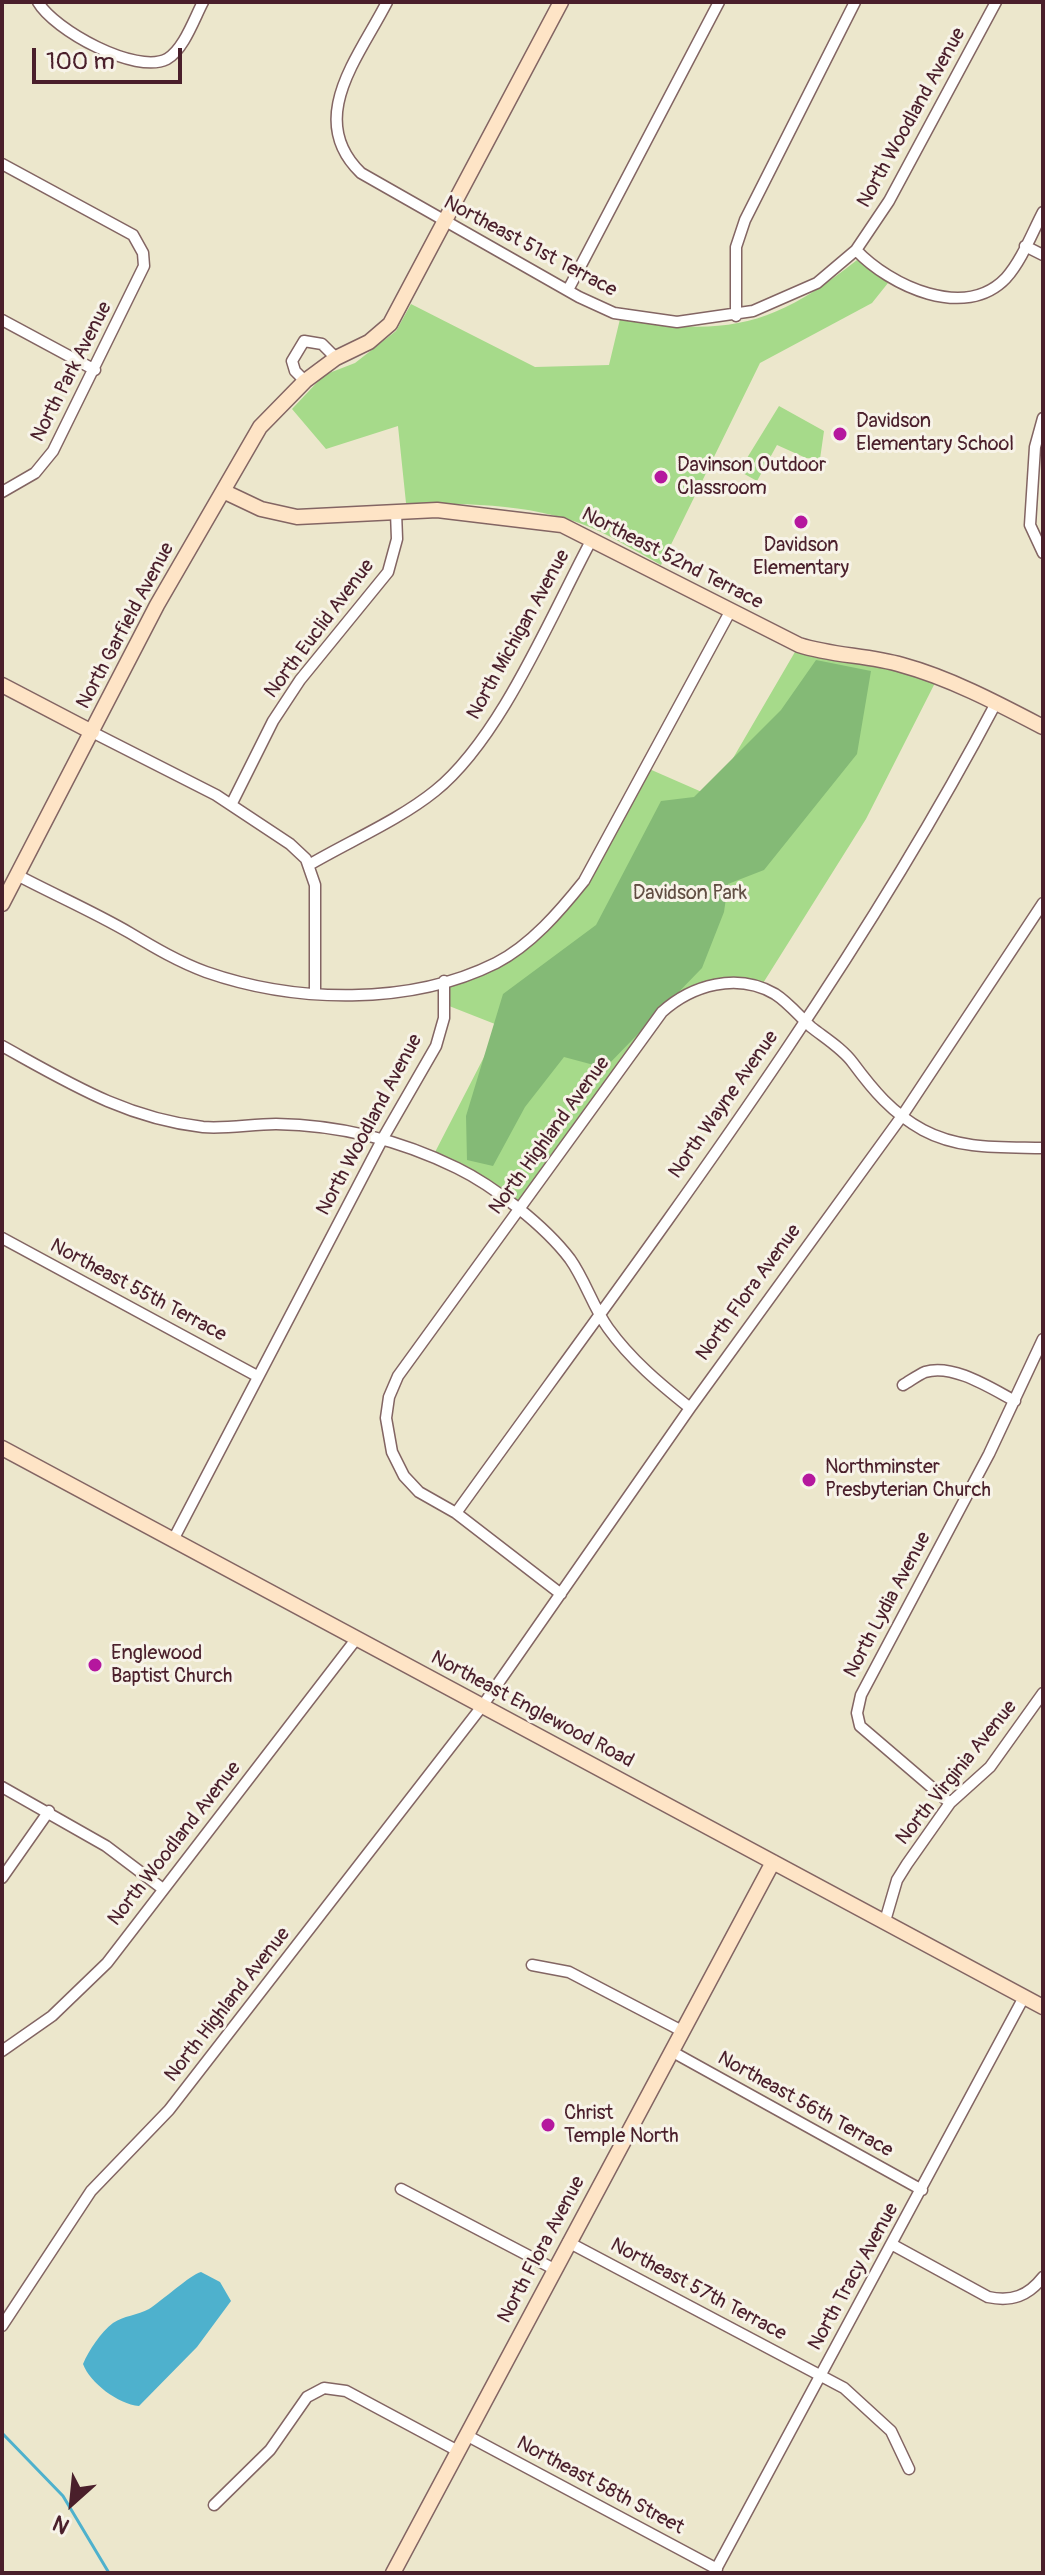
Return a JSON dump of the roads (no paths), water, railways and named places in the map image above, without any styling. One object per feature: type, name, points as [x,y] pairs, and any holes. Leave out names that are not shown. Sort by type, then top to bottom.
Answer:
[{"type":"street","points":[[38,2],[49,17],[80,40],[144,62],[158,62],[171,56],[203,2]]},
{"type":"street","name":"Northeast 51st Terrace","points":[[387,2],[337,100],[335,122],[339,141],[361,173],[590,303],[639,319],[677,322],[736,316],[794,295],[838,267],[856,250]]},
{"type":"street","name":"North Garfield Avenue","points":[[2,904],[157,605],[260,427],[305,381],[336,358],[369,342],[390,324],[561,2]]},
{"type":"street","points":[[568,290],[719,2]]},
{"type":"street","points":[[736,316],[736,247],[745,220],[855,2]]},
{"type":"street","name":"North Woodland Avenue","points":[[856,250],[889,201],[996,2]]},
{"type":"street","name":"North Park Avenue","points":[[2,164],[133,235],[141,249],[143,272],[95,370],[44,463],[24,481],[2,492]]},
{"type":"street","points":[[856,250],[916,288],[953,299],[977,296],[1006,278],[1043,212]]},
{"type":"street","points":[[1025,246],[1043,255]]},
{"type":"street","points":[[2,320],[95,370]]},
{"type":"street","points":[[305,381],[295,371],[292,361],[304,341],[322,344],[336,358]]},
{"type":"street","points":[[1042,553],[1030,525],[1035,447],[1043,418]]},
{"type":"street","name":"Northeast 52nd Terrace","points":[[223,491],[261,509],[297,517],[437,510],[562,525],[799,645],[840,656],[904,665],[996,703],[1043,727]]},
{"type":"street","name":"North Euclid Avenue","points":[[231,805],[273,721],[300,680],[388,572],[397,539],[396,512]]},
{"type":"street","name":"North Michigan Avenue","points":[[309,865],[432,793],[461,766],[494,723],[592,539]]},
{"type":"street","points":[[17,875],[204,971],[260,986],[315,993],[390,992],[444,981],[506,956],[540,929],[584,881],[731,610]]},
{"type":"street","points":[[2,685],[231,805],[296,848],[309,865],[315,885],[315,993]]},
{"type":"street","name":"North Wayne Avenue","points":[[456,1513],[599,1315],[804,1021],[939,812],[996,703]]},
{"type":"street","name":"North Flora Avenue","points":[[483,1705],[690,1408],[902,1116],[1043,903]]},
{"type":"street","name":"North Woodland Avenue","points":[[173,1540],[383,1138],[436,1046],[444,1018],[444,981]]},
{"type":"street","name":"North Highland Avenue","points":[[456,1513],[419,1492],[404,1476],[392,1452],[386,1418],[389,1397],[398,1376],[653,1022],[683,996],[720,983],[747,984],[773,993],[852,1061],[876,1095],[923,1130],[959,1144],[1043,1148]]},
{"type":"street","points":[[2,1046],[94,1098],[134,1112],[205,1127],[298,1126],[383,1138],[457,1168],[519,1210],[570,1259],[599,1315],[648,1374],[690,1408]]},
{"type":"street","name":"Northeast 55th Terrace","points":[[2,1238],[257,1376]]},
{"type":"street","name":"North Lydia Avenue","points":[[950,1803],[864,1732],[857,1718],[861,1695],[1015,1401],[1043,1339]]},
{"type":"street","points":[[903,1385],[928,1371],[952,1374],[976,1380],[1015,1401]]},
{"type":"street","name":"Northeast Englewood Road","points":[[2,1448],[1043,2007]]},
{"type":"street","points":[[456,1513],[561,1594]]},
{"type":"street","name":"North Woodland Avenue","points":[[2,2051],[52,2016],[88,1984],[357,1638]]},
{"type":"street","name":"North Virginia Avenue","points":[[885,1921],[897,1880],[950,1803],[990,1767],[1043,1693]]},
{"type":"street","name":"North Highland Avenue","points":[[2,2326],[91,2191],[169,2110],[483,1705]]},
{"type":"street","points":[[2,1787],[106,1846],[163,1889]]},
{"type":"street","points":[[2,1878],[49,1811]]},
{"type":"street","name":"North Flora Avenue","points":[[393,2573],[773,1862]]},
{"type":"street","points":[[532,1965],[569,1972],[682,2031]]},
{"type":"street","name":"North Tracy Avenue","points":[[716,2571],[1024,1997]]},
{"type":"street","name":"Northeast 56th Terrace","points":[[671,2051],[922,2190]]},
{"type":"street","points":[[401,2189],[554,2269]]},
{"type":"street","name":"Northeast 57th Terrace","points":[[568,2242],[821,2375],[877,2415],[891,2431],[909,2469]]},
{"type":"street","points":[[893,2245],[988,2297],[1001,2300],[1025,2295],[1043,2277]]},
{"type":"street","points":[[214,2505],[270,2450],[307,2397],[324,2388],[346,2391],[458,2451]]},
{"type":"street","name":"Northeast 58th Street","points":[[466,2435],[716,2571]]},
{"type":"water","points":[[201,2272],[220,2282],[231,2301],[197,2347],[139,2406],[114,2397],[98,2385],[83,2364],[104,2331],[117,2321],[149,2309]]},
{"type":"waterway","points":[[2,2433],[63,2496],[109,2573]]},
{"type":"place","name":"Davidson Elementary School","points":[[840,434]]},
{"type":"place","name":"Davinson Outdoor Classroom","points":[[661,477]]},
{"type":"place","name":"Davidson Elementary","points":[[801,522]]},
{"type":"place","name":"Northminster Presbyterian Church","points":[[809,1480]]},
{"type":"place","name":"Englewood Baptist Church","points":[[95,1665]]},
{"type":"place","name":"Christ Temple North","points":[[548,2125]]},
{"type":"park label","name":"Davidson Park","points":[[690,894]]}]
